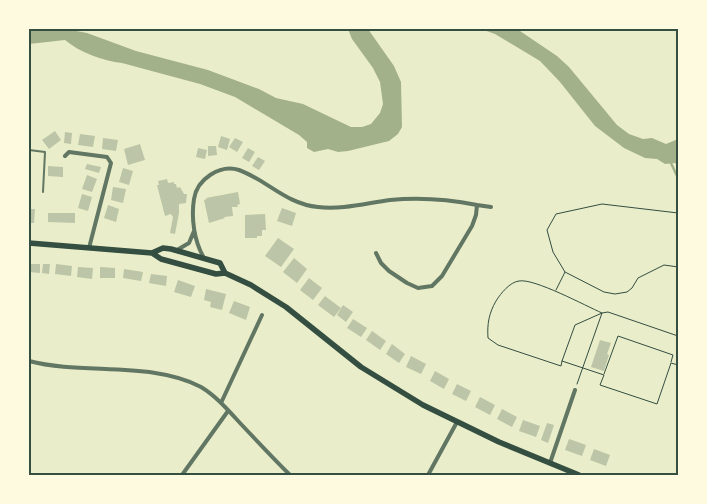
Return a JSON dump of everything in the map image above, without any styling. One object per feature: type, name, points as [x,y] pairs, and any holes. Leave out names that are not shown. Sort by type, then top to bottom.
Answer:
[{"type":"main road","points":[[29,243],[152,253],[163,248],[177,250],[220,263],[225,273]]},
{"type":"main road","points":[[152,253],[161,259],[216,274],[225,273],[256,288],[280,303],[377,378],[423,405],[498,442],[580,475]]},
{"type":"street","points":[[65,156],[70,152],[107,157],[111,163],[89,248]]},
{"type":"street","points":[[204,258],[198,247],[194,231],[192,208],[196,191],[207,177],[226,169],[239,170],[286,197],[317,207],[338,207],[419,198],[491,207]]},
{"type":"street","points":[[376,252],[381,263],[389,271],[407,283],[418,288],[432,286],[442,276],[472,226],[477,205]]},
{"type":"street","points":[[177,250],[189,243],[194,231]]},
{"type":"street","points":[[221,403],[262,315]]},
{"type":"street","points":[[29,361],[60,367],[142,372],[167,376],[194,384],[221,403],[290,475]]},
{"type":"street","points":[[550,464],[575,390]]},
{"type":"street","points":[[182,475],[228,411]]},
{"type":"street","points":[[428,475],[458,422]]},
{"type":"lane","points":[[29,150],[45,152],[43,192]]},
{"type":"path","points":[[678,213],[602,204],[556,214],[547,230],[553,252],[565,272],[604,292],[616,294],[627,292],[638,278],[664,265],[678,267]]},
{"type":"path","points":[[555,291],[565,272]]},
{"type":"path","points":[[602,313],[555,291],[525,280],[517,281],[501,293],[494,304],[487,324],[488,338],[498,345],[560,366],[575,325],[602,313],[608,312],[678,336]]},
{"type":"path","points":[[575,390],[602,313]]},
{"type":"path","points":[[618,336],[673,355],[671,363],[657,404],[600,385],[618,336]]},
{"type":"path","points":[[562,360],[604,375]]},
{"type":"path","points":[[671,363],[678,366]]},
{"type":"shaded area","points":[[29,29],[66,29],[87,33],[136,51],[208,70],[259,89],[276,98],[303,104],[351,127],[362,127],[371,124],[380,113],[383,104],[380,82],[373,68],[352,39],[348,29],[368,29],[394,66],[401,82],[402,127],[398,134],[389,141],[348,151],[338,152],[328,149],[314,152],[307,148],[307,142],[299,135],[235,97],[200,84],[99,58],[84,52],[65,40],[29,44]]},
{"type":"shaded area","points":[[481,29],[517,29],[557,56],[569,67],[617,125],[629,134],[643,139],[652,138],[666,144],[678,139],[678,166],[675,163],[665,164],[657,159],[645,158],[624,148],[595,126],[560,82],[540,61],[495,34]]},
{"type":"building","points":[[55,131],[61,140],[49,149],[42,140]]},
{"type":"building","points":[[65,132],[72,133],[71,144],[64,143]]},
{"type":"building","points":[[80,134],[95,136],[93,147],[78,145]]},
{"type":"building","points":[[221,136],[230,139],[227,150],[218,147]]},
{"type":"building","points":[[103,138],[118,140],[116,151],[102,149]]},
{"type":"building","points":[[235,138],[243,142],[237,152],[229,147]]},
{"type":"building","points":[[140,144],[145,160],[128,165],[124,149]]},
{"type":"building","points":[[208,146],[216,146],[217,155],[208,156]]},
{"type":"building","points":[[198,148],[207,150],[205,159],[196,157]]},
{"type":"building","points":[[248,148],[255,152],[249,162],[242,158]]},
{"type":"building","points":[[258,157],[265,161],[259,170],[252,166]]},
{"type":"building","points":[[87,164],[101,167],[99,173],[85,169]]},
{"type":"building","points":[[48,166],[63,167],[63,177],[48,176]]},
{"type":"building","points":[[123,168],[133,171],[129,185],[119,182]]},
{"type":"building","points":[[87,175],[97,179],[92,192],[82,189]]},
{"type":"building","points":[[167,179],[168,183],[174,182],[177,188],[180,187],[184,194],[187,194],[186,203],[179,204],[175,234],[170,233],[173,217],[171,214],[165,216],[157,185],[159,185],[158,181]]},
{"type":"building","points":[[113,187],[126,189],[123,203],[111,200]]},
{"type":"building","points":[[238,192],[240,204],[237,205],[238,207],[232,207],[233,216],[224,217],[209,223],[204,200]]},
{"type":"building","points":[[82,194],[92,197],[88,211],[78,208]]},
{"type":"building","points":[[108,205],[119,209],[116,222],[104,218]]},
{"type":"building","points":[[282,208],[296,213],[292,226],[277,221]]},
{"type":"building","points":[[29,209],[35,209],[34,223],[29,223]]},
{"type":"building","points":[[48,213],[75,213],[75,223],[48,222]]},
{"type":"building","points":[[265,214],[266,230],[262,230],[262,236],[245,238],[245,215]]},
{"type":"building","points":[[278,238],[294,249],[281,267],[265,256]]},
{"type":"building","points":[[294,258],[307,269],[297,283],[283,272]]},
{"type":"building","points":[[30,264],[40,264],[40,273],[29,272]]},
{"type":"building","points":[[43,264],[50,264],[49,274],[42,273]]},
{"type":"building","points":[[56,264],[72,266],[71,276],[55,274]]},
{"type":"building","points":[[78,267],[93,268],[92,279],[77,277]]},
{"type":"building","points":[[100,267],[115,268],[115,278],[100,278]]},
{"type":"building","points":[[124,269],[143,272],[141,281],[123,278]]},
{"type":"building","points":[[151,274],[167,276],[166,286],[149,283]]},
{"type":"building","points":[[309,278],[322,288],[313,300],[300,290]]},
{"type":"building","points":[[178,280],[195,286],[191,297],[174,292]]},
{"type":"building","points":[[206,289],[226,294],[222,310],[210,307],[211,302],[204,300]]},
{"type":"building","points":[[325,296],[341,308],[334,317],[318,305]]},
{"type":"building","points":[[234,301],[250,307],[246,320],[229,313]]},
{"type":"building","points":[[343,305],[353,312],[346,322],[337,315]]},
{"type":"building","points":[[353,319],[367,328],[361,337],[347,328]]},
{"type":"building","points":[[372,331],[386,341],[380,350],[366,340]]},
{"type":"building","points":[[600,340],[611,343],[604,371],[591,367]]},
{"type":"building","points":[[392,344],[405,354],[399,363],[386,354]]},
{"type":"building","points":[[411,356],[426,364],[421,374],[406,367]]},
{"type":"building","points":[[435,371],[449,379],[444,389],[430,381]]},
{"type":"building","points":[[457,384],[471,391],[466,401],[452,394]]},
{"type":"building","points":[[480,397],[495,405],[490,415],[475,407]]},
{"type":"building","points":[[502,409],[517,417],[512,427],[497,419]]},
{"type":"building","points":[[523,420],[540,426],[536,437],[519,431]]},
{"type":"building","points":[[547,423],[554,425],[548,443],[541,440]]},
{"type":"building","points":[[569,439],[586,445],[582,456],[565,450]]},
{"type":"building","points":[[594,449],[610,455],[606,466],[590,460]]},
{"type":"waterway","points":[[670,161],[678,178]]}]
